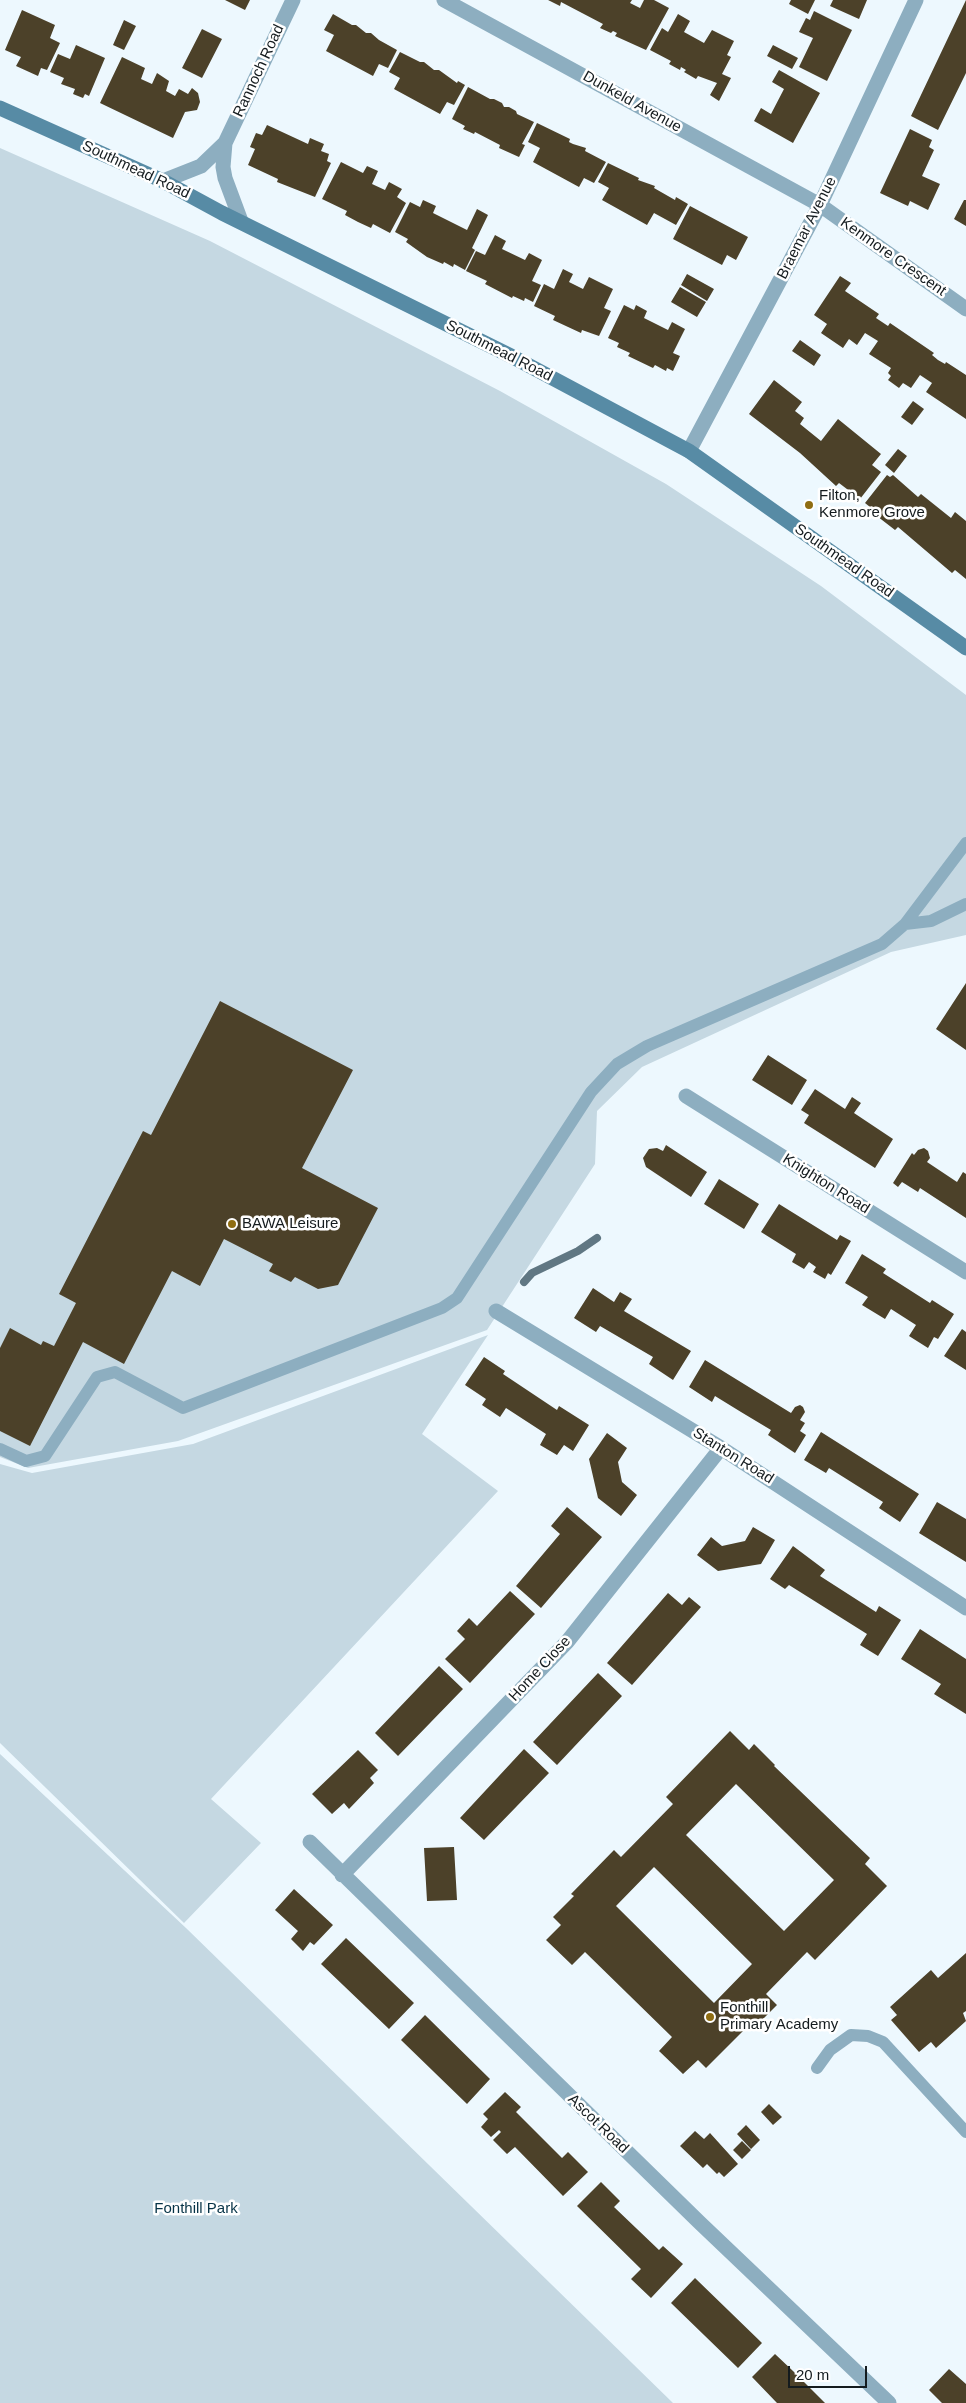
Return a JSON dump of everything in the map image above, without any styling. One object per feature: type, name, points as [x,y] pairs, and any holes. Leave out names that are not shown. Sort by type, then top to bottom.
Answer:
[{"type":"main road","name":"Southmead Road","points":[[0,108],[164,181],[510,356],[690,451],[966,648]]},
{"type":"street","name":"Rannoch Road","points":[[241,221],[225,178],[223,167],[225,143],[292,0]]},
{"type":"street","name":"Dunkeld Avenue","points":[[444,0],[820,205]]},
{"type":"street","name":"Braemar Avenue","points":[[690,451],[820,205],[916,0]]},
{"type":"street","name":"Rannoch Road","points":[[164,181],[201,166],[225,143]]},
{"type":"street","name":"Kenmore Crescent","points":[[820,205],[966,309]]},
{"type":"street","name":"Knighton Road","points":[[686,1096],[966,1272]]},
{"type":"street","name":"Stanton Road","points":[[496,1311],[721,1448],[966,1608]]},
{"type":"street","name":"Home Close","points":[[342,1875],[567,1642],[721,1448]]},
{"type":"street","name":"Ascot Road","points":[[310,1842],[692,2215],[889,2403]]},
{"type":"lane","points":[[0,1449],[26,1461],[44,1456],[97,1377],[115,1372],[183,1408],[442,1308],[457,1298],[591,1092],[617,1064],[647,1046],[882,944],[904,924],[966,843]]},
{"type":"lane","points":[[904,924],[931,921],[966,904]]},
{"type":"lane","points":[[817,2068],[830,2050],[851,2035],[868,2036],[883,2042],[966,2132]]},
{"type":"green space","name":"BAWA Leisure","points":[[0,148],[210,241],[500,391],[666,484],[821,586],[966,695],[966,935],[891,952],[642,1067],[597,1111],[595,1164],[487,1330],[178,1441],[28,1468],[0,1457]]},
{"type":"green space","points":[[488,1335],[422,1434],[498,1491],[211,1799],[261,1843],[184,1923],[0,1743],[0,1464],[32,1473],[193,1444]]},
{"type":"green space","name":"Fonthill Park","points":[[0,1754],[186,1928],[673,2403],[0,2403]]},
{"type":"building","points":[[225,0],[250,0],[245,10]]},
{"type":"building","points":[[548,0],[632,0],[630,3],[640,8],[644,0],[654,0],[669,8],[646,50],[615,36],[617,33],[613,31],[611,33],[600,28],[603,24],[561,2],[560,6]]},
{"type":"building","points":[[791,0],[815,0],[808,14],[789,4]]},
{"type":"building","points":[[833,0],[867,0],[859,19],[830,6]]},
{"type":"building","points":[[966,0],[966,73],[938,130],[911,116]]},
{"type":"building","points":[[22,10],[55,25],[50,38],[60,43],[47,70],[41,68],[38,76],[16,66],[21,57],[5,50]]},
{"type":"building","points":[[814,11],[852,30],[827,81],[799,67],[813,38],[799,32],[806,18],[810,20]]},
{"type":"building","points":[[333,14],[352,25],[356,25],[366,33],[371,33],[397,50],[388,68],[379,64],[373,76],[326,51],[334,35],[324,30]]},
{"type":"building","points":[[678,14],[690,21],[684,32],[704,43],[712,30],[734,41],[727,55],[731,57],[722,74],[731,78],[719,101],[710,95],[717,83],[698,76],[696,79],[684,72],[686,70],[681,67],[680,70],[669,64],[671,61],[650,50],[662,28],[668,32]]},
{"type":"building","points":[[124,20],[136,26],[124,50],[113,45]]},
{"type":"building","points":[[202,29],[222,39],[202,78],[182,68]]},
{"type":"building","points":[[76,45],[105,58],[89,96],[85,94],[83,98],[73,94],[75,89],[61,84],[64,78],[50,72],[58,54],[70,59]]},
{"type":"building","points":[[773,45],[798,58],[792,69],[767,56]]},
{"type":"building","points":[[400,52],[420,62],[424,62],[457,83],[458,81],[465,85],[454,105],[447,102],[440,114],[394,89],[400,78],[389,72]]},
{"type":"building","points":[[122,57],[145,68],[141,79],[152,84],[157,73],[169,81],[166,91],[175,96],[179,89],[188,94],[192,88],[198,93],[200,102],[197,110],[185,112],[173,138],[100,103]]},
{"type":"building","points":[[779,70],[820,93],[793,143],[754,121],[761,108],[771,114],[784,89],[772,82]]},
{"type":"building","points":[[468,87],[502,103],[504,107],[509,107],[516,111],[517,114],[534,122],[522,144],[525,145],[519,157],[499,148],[500,145],[475,132],[474,134],[463,129],[465,126],[452,119]]},
{"type":"building","points":[[537,123],[570,139],[569,142],[586,148],[585,151],[606,162],[594,183],[584,178],[579,187],[533,162],[540,148],[528,142]]},
{"type":"building","points":[[267,125],[308,144],[310,138],[324,144],[321,151],[329,154],[327,161],[331,163],[315,197],[277,182],[278,179],[248,165],[255,149],[250,147],[256,133],[262,135]]},
{"type":"building","points":[[910,129],[932,140],[929,147],[934,150],[922,176],[940,184],[928,210],[910,201],[908,206],[880,193]]},
{"type":"building","points":[[341,162],[363,173],[367,166],[378,171],[372,184],[385,190],[389,182],[402,189],[397,197],[406,203],[390,233],[373,224],[371,228],[358,222],[345,215],[347,211],[322,199]]},
{"type":"building","points":[[608,163],[639,178],[638,180],[655,186],[654,188],[675,200],[676,197],[688,204],[676,225],[654,213],[647,225],[602,200],[609,188],[598,182]]},
{"type":"building","points":[[423,200],[436,206],[433,213],[467,230],[477,209],[488,215],[472,248],[475,250],[465,270],[454,264],[453,267],[427,257],[406,242],[408,239],[395,232],[410,202],[420,207]]},
{"type":"building","points":[[964,200],[966,200],[966,226],[954,219]]},
{"type":"building","points":[[690,206],[748,237],[736,260],[727,255],[722,265],[673,239]]},
{"type":"building","points":[[495,235],[506,241],[502,249],[525,260],[529,253],[542,260],[532,281],[541,285],[533,302],[525,298],[524,301],[513,296],[512,298],[485,284],[487,281],[466,271],[476,251],[485,255]]},
{"type":"building","points":[[563,269],[573,274],[569,282],[583,289],[589,277],[613,289],[604,308],[611,311],[599,336],[582,330],[581,333],[553,320],[555,316],[534,306],[544,284],[554,289]]},
{"type":"building","points":[[687,274],[714,289],[707,301],[681,285]]},
{"type":"building","points":[[840,276],[851,283],[845,291],[879,314],[876,318],[888,326],[890,323],[934,353],[932,355],[938,360],[945,364],[946,362],[966,375],[966,419],[926,392],[932,383],[920,375],[911,388],[903,383],[899,388],[888,380],[891,376],[888,373],[891,368],[869,354],[878,341],[865,333],[857,345],[849,339],[843,348],[821,333],[827,324],[814,315]]},
{"type":"building","points":[[680,287],[706,302],[697,317],[671,302]]},
{"type":"building","points":[[624,305],[634,310],[636,305],[647,311],[644,318],[668,330],[672,322],[685,329],[673,353],[680,356],[673,371],[667,368],[666,371],[655,365],[653,368],[628,356],[630,353],[617,347],[619,343],[608,338]]},
{"type":"building","points":[[800,340],[821,355],[814,366],[792,351]]},
{"type":"building","points":[[774,380],[802,402],[795,411],[804,418],[800,424],[821,441],[838,419],[881,454],[872,465],[881,472],[860,499],[839,483],[836,486],[800,453],[749,414]]},
{"type":"building","points":[[913,401],[924,409],[912,425],[901,417]]},
{"type":"building","points":[[898,449],[907,456],[894,473],[885,465]]},
{"type":"building","points":[[887,475],[890,477],[893,475],[918,497],[921,494],[951,518],[955,512],[966,521],[966,579],[955,570],[952,573],[898,527],[895,530],[873,513],[875,511],[865,503]]},
{"type":"building","points":[[966,983],[966,1050],[936,1029]]},
{"type":"building","name":"BAWA Leisure","points":[[220,1001],[353,1070],[302,1168],[378,1208],[338,1285],[318,1289],[295,1277],[291,1282],[269,1271],[273,1264],[224,1239],[200,1286],[172,1271],[124,1364],[83,1342],[30,1446],[0,1431],[0,1348],[10,1328],[41,1345],[43,1341],[54,1346],[76,1303],[59,1294],[143,1131],[151,1135]]},
{"type":"building","points":[[768,1055],[807,1080],[792,1105],[752,1080]]},
{"type":"building","points":[[815,1089],[845,1109],[852,1097],[861,1103],[854,1113],[893,1139],[875,1168],[804,1123],[809,1115],[801,1110]]},
{"type":"building","points":[[666,1145],[707,1172],[691,1197],[646,1167],[643,1158],[649,1149],[657,1148],[663,1151]]},
{"type":"building","points":[[924,1148],[928,1151],[930,1158],[927,1162],[957,1182],[963,1172],[966,1174],[966,1218],[920,1188],[918,1192],[902,1182],[898,1187],[893,1183],[912,1153],[914,1155],[918,1150]]},
{"type":"building","points":[[719,1179],[759,1204],[744,1229],[704,1204]]},
{"type":"building","points":[[779,1204],[837,1240],[840,1235],[851,1241],[831,1275],[828,1273],[825,1279],[813,1272],[816,1267],[809,1262],[804,1269],[792,1262],[796,1254],[761,1232]]},
{"type":"building","points":[[862,1254],[886,1269],[883,1273],[930,1303],[932,1300],[954,1314],[938,1339],[934,1337],[928,1348],[909,1336],[916,1325],[891,1309],[885,1319],[862,1305],[868,1297],[845,1283]]},
{"type":"building","points":[[593,1288],[614,1302],[620,1292],[632,1299],[624,1311],[691,1351],[673,1380],[649,1364],[653,1357],[600,1326],[596,1332],[574,1318]]},
{"type":"building","points":[[962,1329],[966,1332],[966,1370],[944,1356]]},
{"type":"building","points":[[484,1357],[505,1371],[503,1374],[557,1410],[559,1406],[589,1425],[573,1451],[564,1445],[557,1455],[540,1445],[546,1434],[506,1408],[500,1417],[482,1405],[486,1399],[465,1385]]},
{"type":"building","points":[[705,1360],[791,1413],[795,1407],[800,1405],[803,1407],[805,1412],[800,1420],[805,1423],[800,1431],[806,1435],[795,1453],[768,1435],[771,1430],[715,1396],[712,1402],[689,1387]]},
{"type":"building","points":[[821,1432],[919,1494],[900,1522],[879,1508],[883,1502],[829,1468],[826,1473],[804,1460]]},
{"type":"building","points":[[607,1433],[627,1448],[618,1462],[622,1482],[637,1495],[621,1516],[598,1498],[589,1459]]},
{"type":"building","points":[[937,1502],[966,1519],[966,1562],[919,1533]]},
{"type":"building","points":[[567,1507],[602,1537],[541,1608],[516,1586],[560,1534],[551,1526]]},
{"type":"building","points":[[753,1527],[775,1540],[761,1564],[718,1571],[697,1555],[711,1537],[722,1546],[745,1541]]},
{"type":"building","points":[[793,1546],[825,1570],[820,1576],[876,1612],[879,1606],[901,1620],[878,1656],[860,1645],[867,1634],[789,1585],[785,1589],[770,1579]]},
{"type":"building","points":[[510,1591],[535,1614],[470,1683],[445,1659],[465,1639],[457,1631],[469,1618],[477,1626]]},
{"type":"building","points":[[668,1593],[682,1605],[689,1597],[701,1607],[632,1685],[607,1663]]},
{"type":"building","points":[[920,1629],[966,1659],[966,1714],[934,1694],[941,1684],[901,1659]]},
{"type":"building","points":[[439,1666],[463,1689],[398,1756],[375,1733]]},
{"type":"building","points":[[598,1673],[622,1696],[557,1765],[533,1742]]},
{"type":"building","points":[[730,1731],[749,1750],[754,1744],[774,1766],[870,1858],[865,1864],[887,1886],[815,1960],[807,1952],[766,1994],[777,2005],[756,2026],[752,2022],[706,2068],[698,2060],[683,2074],[659,2051],[672,2037],[585,1952],[572,1965],[546,1940],[561,1925],[553,1917],[574,1896],[571,1894],[614,1850],[621,1857],[673,1804],[666,1797]],"holes":[[[736,1784],[834,1880],[784,1931],[686,1835]],[[654,1867],[752,1964],[714,2003],[616,1906]]]},
{"type":"building","points":[[524,1749],[549,1773],[484,1840],[460,1818]]},
{"type":"building","points":[[358,1750],[378,1770],[370,1778],[374,1783],[349,1809],[344,1803],[332,1814],[312,1794]]},
{"type":"building","points":[[454,1847],[457,1900],[427,1901],[424,1848]]},
{"type":"building","points":[[294,1889],[333,1925],[314,1945],[310,1942],[303,1951],[291,1939],[298,1931],[275,1910]]},
{"type":"building","points":[[346,1938],[414,2003],[389,2029],[321,1964]]},
{"type":"building","points":[[966,1953],[966,2011],[963,2013],[966,2021],[936,2048],[931,2042],[919,2052],[891,2020],[897,2015],[890,2007],[931,1970],[938,1978]]},
{"type":"building","points":[[425,2015],[490,2079],[467,2104],[401,2040]]},
{"type":"building","points":[[505,2092],[521,2107],[516,2112],[562,2158],[568,2152],[588,2172],[563,2196],[515,2147],[507,2154],[493,2140],[501,2132],[499,2130],[491,2137],[481,2127],[488,2119],[483,2114]]},
{"type":"building","points":[[769,2104],[782,2117],[773,2125],[761,2112]]},
{"type":"building","points":[[746,2125],[760,2140],[751,2149],[737,2134]]},
{"type":"building","points":[[695,2131],[704,2139],[710,2133],[738,2164],[724,2177],[719,2172],[717,2174],[707,2164],[703,2168],[680,2146]]},
{"type":"building","points":[[742,2141],[751,2150],[742,2159],[733,2150]]},
{"type":"building","points":[[601,2182],[620,2201],[614,2207],[659,2250],[663,2246],[683,2264],[651,2298],[631,2279],[641,2269],[577,2206]]},
{"type":"building","points":[[695,2278],[762,2343],[738,2368],[671,2303]]},
{"type":"building","points":[[775,2354],[825,2403],[777,2403],[752,2377]]},
{"type":"building","points":[[949,2369],[966,2384],[966,2403],[942,2403],[929,2390]]},
{"type":"waterway","points":[[524,1282],[532,1273],[578,1251],[597,1238]]},
{"type":"place","name":"Filton, Kenmore Grove","points":[[809,505]]},
{"type":"place","name":"BAWA Leisure","points":[[232,1224]]},
{"type":"place","name":"Fonthill Primary Academy","points":[[710,2017]]}]
